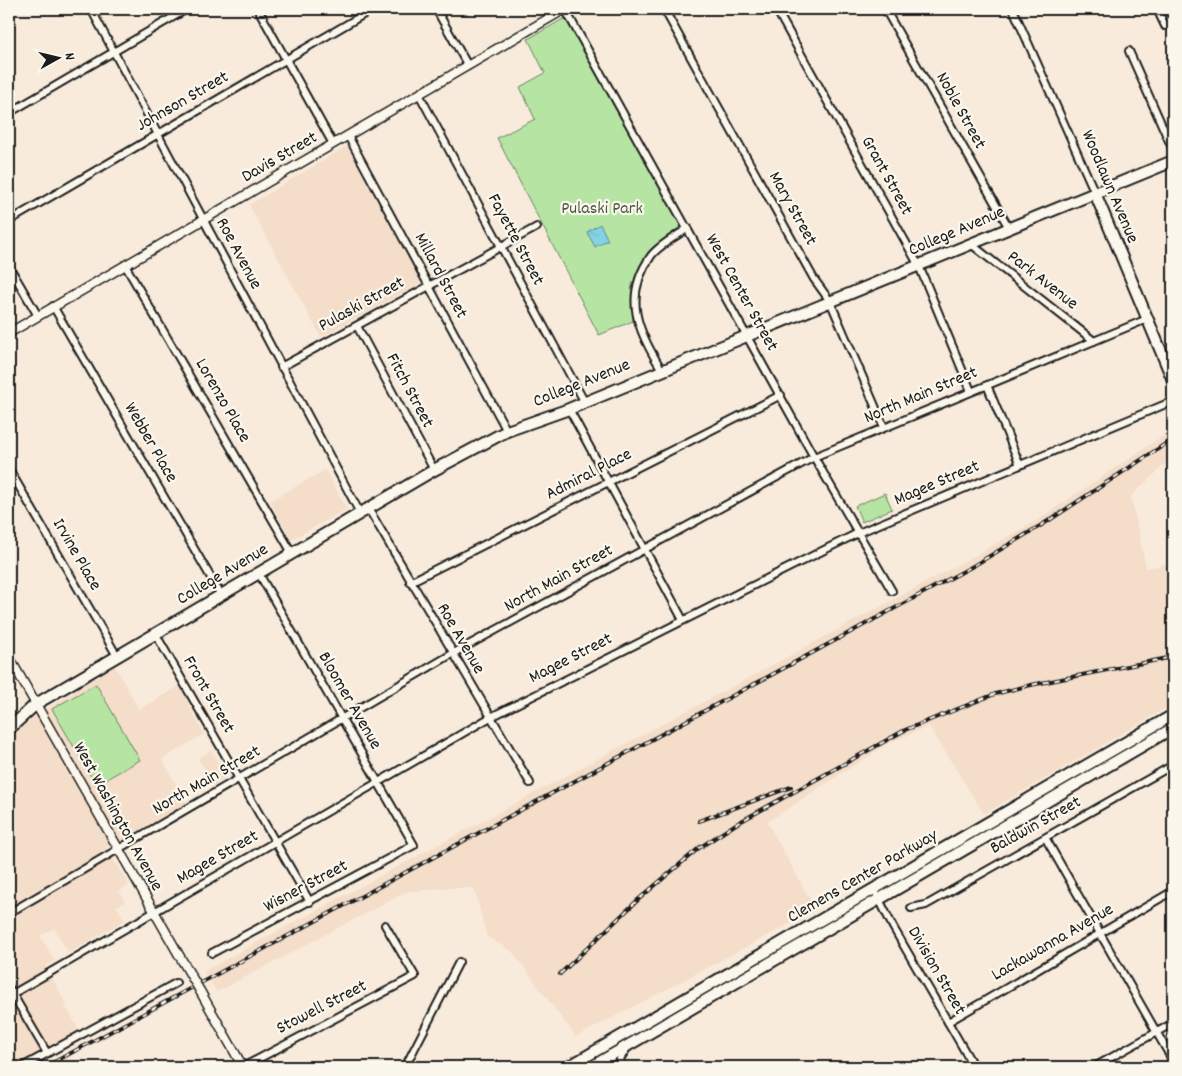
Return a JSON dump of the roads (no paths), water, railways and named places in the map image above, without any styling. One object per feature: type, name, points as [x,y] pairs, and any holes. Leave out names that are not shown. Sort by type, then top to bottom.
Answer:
[{"type":"main road","name":"College Avenue","points":[[9,729],[36,704],[116,656],[434,470],[507,431],[568,409],[1173,161]]},
{"type":"main road","name":"Woodlawn Avenue","points":[[1095,193],[1173,380]]},
{"type":"main road","name":"Clemens Center Parkway","points":[[568,1067],[1173,715]]},
{"type":"main road","name":"Clemens Center Parkway","points":[[592,1067],[1173,728]]},
{"type":"street","name":"Roe Avenue","points":[[90,9],[281,367],[364,511],[410,582],[489,718],[530,783]]},
{"type":"street","points":[[9,113],[187,9]]},
{"type":"street","points":[[258,9],[333,144]]},
{"type":"street","name":"Johnson Street","points":[[9,221],[373,9]]},
{"type":"street","points":[[436,9],[468,66]]},
{"type":"street","name":"Davis Street","points":[[9,333],[565,9]]},
{"type":"street","name":"West Center Street","points":[[565,9],[814,456],[892,591]]},
{"type":"street","name":"Mary Street","points":[[664,9],[814,279],[830,301],[884,427]]},
{"type":"street","name":"Grant Street","points":[[776,9],[919,266],[971,391]]},
{"type":"street","name":"Noble Street","points":[[885,9],[1009,228]]},
{"type":"street","name":"Woodlawn Avenue","points":[[1013,9],[1095,193]]},
{"type":"street","points":[[1157,9],[1166,26],[1173,26]]},
{"type":"street","points":[[1129,51],[1173,150]]},
{"type":"street","name":"Fayette Street","points":[[419,94],[584,401]]},
{"type":"street","name":"Millard Street","points":[[348,136],[507,431]]},
{"type":"street","name":"Pulaski Street","points":[[281,367],[537,228]]},
{"type":"street","points":[[662,370],[638,324],[635,292],[652,255],[688,228]]},
{"type":"street","name":"Park Avenue","points":[[971,244],[1094,341]]},
{"type":"street","name":"Lorenzo Place","points":[[125,265],[292,552]]},
{"type":"street","points":[[9,266],[38,316]]},
{"type":"street","name":"Webber Place","points":[[53,306],[221,595]]},
{"type":"street","name":"North Main Street","points":[[9,914],[452,654],[814,456],[1147,319]]},
{"type":"street","name":"Fitch Street","points":[[357,326],[434,470]]},
{"type":"street","points":[[987,385],[1020,466]]},
{"type":"street","name":"Admiral Place","points":[[410,582],[781,395]]},
{"type":"street","name":"Magee Street","points":[[10,992],[154,913],[489,718],[858,533],[1173,401]]},
{"type":"street","points":[[568,409],[683,620]]},
{"type":"street","name":"Irvine Place","points":[[9,469],[116,656]]},
{"type":"street","name":"Bloomer Avenue","points":[[258,572],[414,845]]},
{"type":"street","name":"Front Street","points":[[155,633],[310,902]]},
{"type":"street","name":"West Washington Avenue","points":[[9,658],[243,1067]]},
{"type":"street","name":"Baldwin Street","points":[[911,908],[926,905],[1046,839],[1173,765]]},
{"type":"street","points":[[1046,839],[1173,1061]]},
{"type":"street","name":"Wisner Street","points":[[212,953],[414,845]]},
{"type":"street","name":"Division Street","points":[[874,889],[974,1067]]},
{"type":"street","name":"Lackawanna Avenue","points":[[948,1022],[1173,891]]},
{"type":"street","name":"Stowell Street","points":[[243,1067],[415,976],[385,924]]},
{"type":"street","points":[[405,1067],[459,962]]},
{"type":"street","points":[[22,1067],[176,983]]},
{"type":"street","points":[[10,992],[47,1053]]},
{"type":"street","points":[[1094,1067],[1173,1023]]},
{"type":"street","points":[[620,1067],[620,1059],[630,1045]]},
{"type":"water","points":[[600,224],[608,240],[595,247],[587,232]]},
{"type":"railway","points":[[45,1067],[973,566],[1045,523],[1173,439]]},
{"type":"railway","points":[[560,974],[639,899],[699,848],[736,824],[905,730],[995,694],[1173,657]]},
{"type":"railway","points":[[699,821],[791,787]]},
{"type":"park label","name":"Pulaski Park","points":[[602,209]]}]
